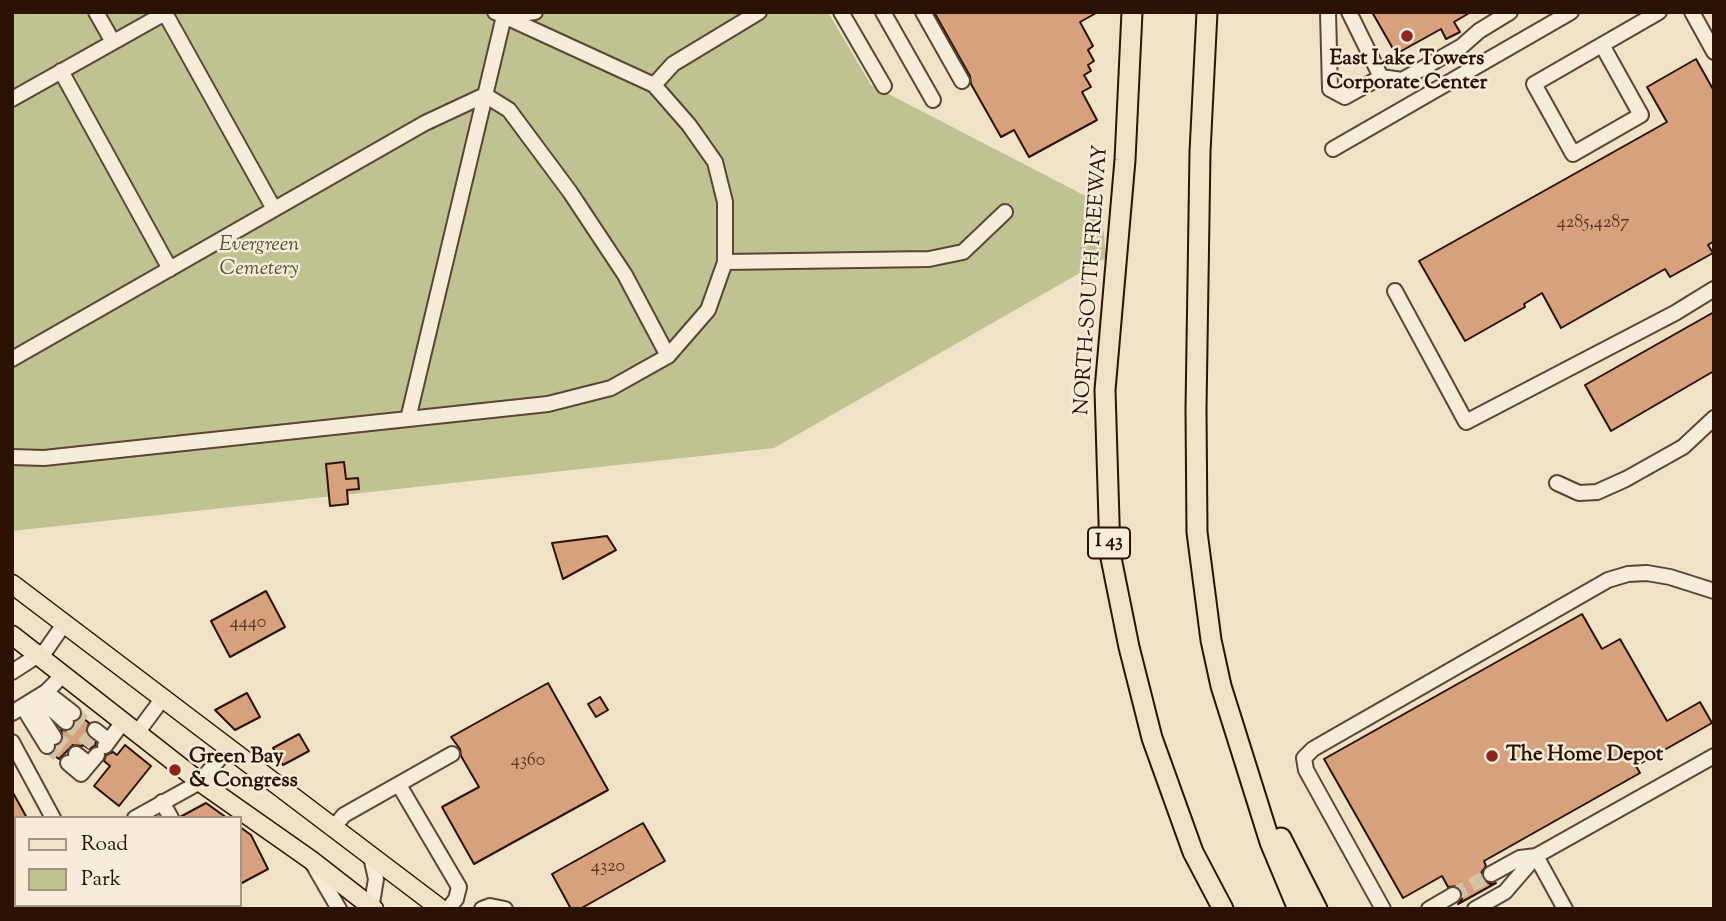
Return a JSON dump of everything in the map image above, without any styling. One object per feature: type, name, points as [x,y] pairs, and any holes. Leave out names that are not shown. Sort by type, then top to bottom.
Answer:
[{"type":"highway","name":"NORTH-SOUTH FREEWAY","points":[[1132,12],[1125,160],[1105,390],[1110,552],[1129,647],[1152,738],[1193,852],[1223,909]]},
{"type":"highway","points":[[1207,12],[1200,179],[1197,533],[1211,639],[1221,685],[1269,842],[1298,909]]},
{"type":"highway","points":[[1244,765],[1317,909]]},
{"type":"main road","points":[[12,584],[441,909]]},
{"type":"main road","points":[[12,635],[200,782],[311,860],[372,908]]},
{"type":"street","points":[[96,12],[113,42]]},
{"type":"street","points":[[500,14],[535,12]]},
{"type":"street","points":[[654,85],[673,64],[759,12]]},
{"type":"street","points":[[841,12],[884,86]]},
{"type":"street","points":[[883,12],[933,100]]},
{"type":"street","points":[[923,12],[962,81]]},
{"type":"street","points":[[1328,12],[1330,89],[1345,97],[1381,77],[1402,80],[1462,47],[1479,31],[1510,12]]},
{"type":"street","points":[[1349,12],[1381,77]]},
{"type":"street","points":[[1333,149],[1571,12]]},
{"type":"street","points":[[1602,45],[1641,115],[1573,154],[1534,84],[1659,12]]},
{"type":"street","points":[[1692,12],[1714,52]]},
{"type":"street","points":[[12,99],[166,13],[274,209]]},
{"type":"street","points":[[12,457],[44,458],[548,404],[611,388],[668,356],[708,310],[725,262],[725,202],[715,162],[689,125],[654,85],[500,14]]},
{"type":"street","points":[[408,419],[485,95],[500,14]]},
{"type":"street","points":[[61,71],[170,269]]},
{"type":"street","points":[[1402,80],[1408,105]]},
{"type":"street","points":[[12,359],[425,123],[485,95]]},
{"type":"street","points":[[485,95],[509,110],[570,192],[625,275],[668,356]]},
{"type":"street","points":[[725,262],[929,259],[963,252],[1005,212]]},
{"type":"street","points":[[1395,291],[1466,422],[1675,313],[1714,289]]},
{"type":"street","points":[[1558,483],[1579,493],[1597,492],[1683,447],[1714,418]]},
{"type":"street","points":[[1383,909],[1306,770],[1304,758],[1313,749],[1608,580],[1628,574],[1647,573],[1670,577],[1714,592]]},
{"type":"street","points":[[12,672],[39,656],[64,624]]},
{"type":"street","points":[[30,702],[63,675]]},
{"type":"street","points":[[72,758],[81,774],[100,751],[163,698]]},
{"type":"street","points":[[30,702],[69,718]]},
{"type":"street","points":[[30,702],[50,741]]},
{"type":"street","points":[[94,730],[100,751]]},
{"type":"street","points":[[12,742],[17,761],[52,816]]},
{"type":"street","points":[[139,816],[200,782],[229,747]]},
{"type":"street","points":[[332,828],[344,816],[452,754]]},
{"type":"street","points":[[1475,909],[1505,892],[1536,856],[1714,757]]},
{"type":"street","points":[[399,785],[459,887],[456,899],[448,909]]},
{"type":"street","points":[[162,803],[170,816]]},
{"type":"street","points":[[1491,874],[1520,858],[1536,856]]},
{"type":"street","points":[[1536,856],[1565,909]]},
{"type":"street","points":[[371,857],[376,878],[372,908]]},
{"type":"street","points":[[311,860],[339,909]]},
{"type":"street","points":[[1429,909],[1453,895]]},
{"type":"street","points":[[482,909],[490,906],[505,909]]},
{"type":"green space","name":"Evergreen Cemetery","points":[[12,12],[828,12],[871,85],[1101,204],[1106,258],[774,448],[12,531]]},
{"type":"building","points":[[934,12],[1098,12],[1080,22],[1093,46],[1088,50],[1094,61],[1088,65],[1091,71],[1084,75],[1091,87],[1082,92],[1097,120],[1029,157],[1014,130],[1001,137]]},
{"type":"building","name":"East Lake Towers Corporate Center","points":[[1372,12],[1471,12],[1454,22],[1460,32],[1446,39],[1441,29],[1396,54]]},
{"type":"building","points":[[1696,59],[1714,91],[1714,241],[1708,245],[1713,253],[1670,277],[1665,269],[1561,328],[1542,293],[1524,304],[1525,307],[1465,341],[1419,261],[1667,122],[1647,87]]},
{"type":"building","points":[[1714,312],[1714,371],[1611,431],[1585,385]]},
{"type":"building","points":[[344,462],[346,479],[358,478],[359,489],[347,490],[348,504],[330,506],[326,464]]},
{"type":"building","points":[[607,536],[616,550],[563,579],[552,543]]},
{"type":"building","points":[[266,591],[285,627],[230,657],[211,621]]},
{"type":"building","name":"The Home Depot","points":[[1582,614],[1602,649],[1620,639],[1667,721],[1700,702],[1712,723],[1636,766],[1640,773],[1484,861],[1486,866],[1481,873],[1483,879],[1490,884],[1496,883],[1458,904],[1462,899],[1462,891],[1457,886],[1448,887],[1442,876],[1403,898],[1324,759]]},
{"type":"building","points":[[548,683],[608,790],[474,864],[442,807],[479,787],[451,737]]},
{"type":"building","points":[[247,693],[260,717],[235,730],[215,710]]},
{"type":"building","points":[[600,697],[608,710],[596,717],[588,704]]},
{"type":"building","points":[[82,717],[89,723],[86,733],[96,743],[95,746],[89,749],[83,745],[73,745],[59,759],[52,754],[63,741],[61,730],[70,731]]},
{"type":"building","points":[[299,734],[309,751],[283,765],[273,748]]},
{"type":"building","points":[[125,745],[151,766],[119,806],[94,786],[110,766],[104,761],[106,755],[113,752],[117,755]]},
{"type":"building","points":[[12,791],[26,816],[12,818]]},
{"type":"building","points":[[206,803],[224,816],[182,816]]},
{"type":"building","points":[[643,823],[665,861],[580,909],[571,909],[552,874]]},
{"type":"building","points":[[242,828],[251,835],[268,869],[242,883]]},
{"type":"tunnel","points":[[73,713],[95,730]]},
{"type":"tunnel","points":[[66,722],[101,750]]},
{"type":"tunnel","points":[[54,737],[76,754]]},
{"type":"tunnel","points":[[47,746],[68,763]]},
{"type":"tunnel","points":[[1453,895],[1491,874]]},
{"type":"place","name":"East Lake Towers Corporate Center","points":[[1407,36]]},
{"type":"place","name":"The Home Depot","points":[[1492,756]]},
{"type":"place","name":"Green Bay & Congress","points":[[175,770]]}]
